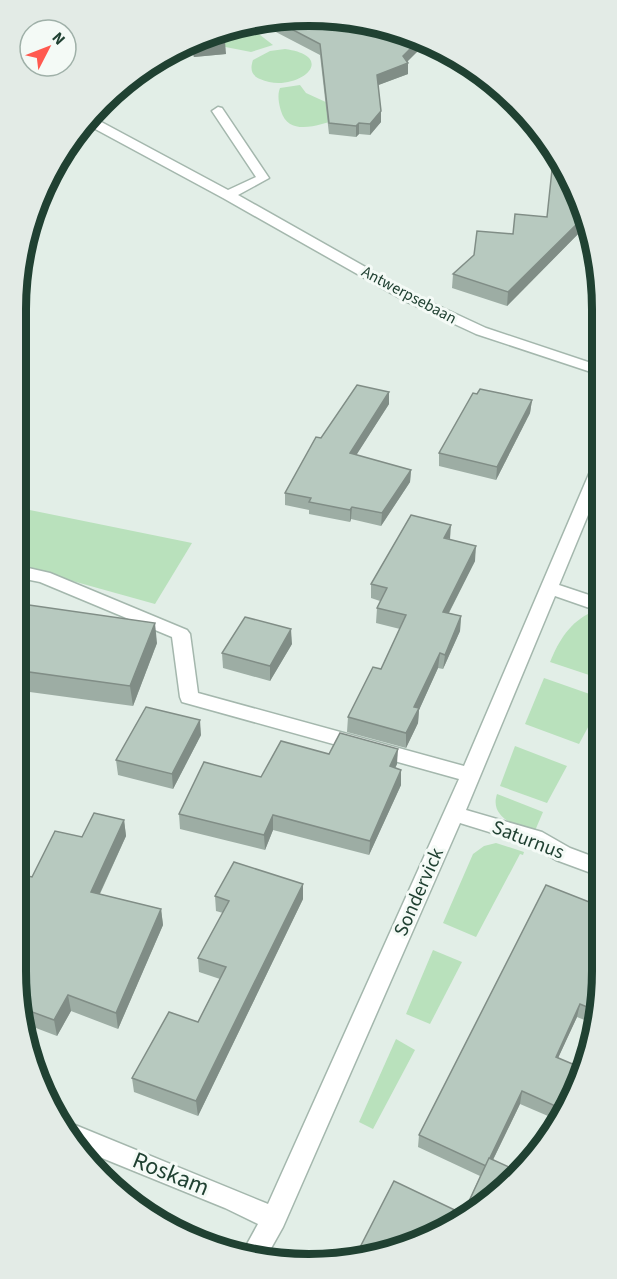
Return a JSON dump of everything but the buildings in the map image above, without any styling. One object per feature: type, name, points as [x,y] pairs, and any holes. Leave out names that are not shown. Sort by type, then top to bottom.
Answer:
[{"type":"street","points":[[219,111],[263,178],[228,195]]},
{"type":"street","name":"Antwerpsebaan","points":[[95,124],[228,195],[410,298],[481,331],[592,368]]},
{"type":"street","name":"Sondervick","points":[[257,1249],[274,1219],[454,814],[592,487]]},
{"type":"street","name":"Sondervick","points":[[578,522],[592,509]]},
{"type":"street","points":[[26,573],[44,577],[182,634],[189,697],[470,775]]},
{"type":"street","points":[[550,588],[592,603]]},
{"type":"street","name":"Saturnus","points":[[454,814],[535,838],[562,854],[592,865]]},
{"type":"street","name":"Roskam","points":[[81,1138],[234,1200],[274,1219]]},
{"type":"green space","points":[[255,31],[273,45],[251,52],[209,44]]},
{"type":"green space","points":[[285,49],[302,53],[310,59],[311,66],[307,73],[298,79],[273,83],[253,74],[253,60],[270,51]]},
{"type":"green space","points":[[300,85],[306,93],[341,109],[339,119],[315,126],[298,127],[285,119],[279,102],[280,88]]},
{"type":"green space","points":[[26,509],[192,543],[155,604],[26,568]]},
{"type":"green space","points":[[592,612],[592,676],[550,662],[566,632]]},
{"type":"green space","points":[[544,678],[592,695],[592,720],[579,744],[525,724]]},
{"type":"green space","points":[[515,746],[567,766],[547,803],[500,786]]},
{"type":"green space","points":[[497,794],[543,812],[534,833],[513,824],[501,815],[497,809]]},
{"type":"green space","points":[[496,843],[524,852],[523,855],[520,854],[476,937],[443,923],[473,854],[484,846]]},
{"type":"green space","points":[[433,950],[462,962],[430,1024],[406,1014]]},
{"type":"green space","points":[[396,1039],[415,1050],[373,1129],[359,1122]]}]
